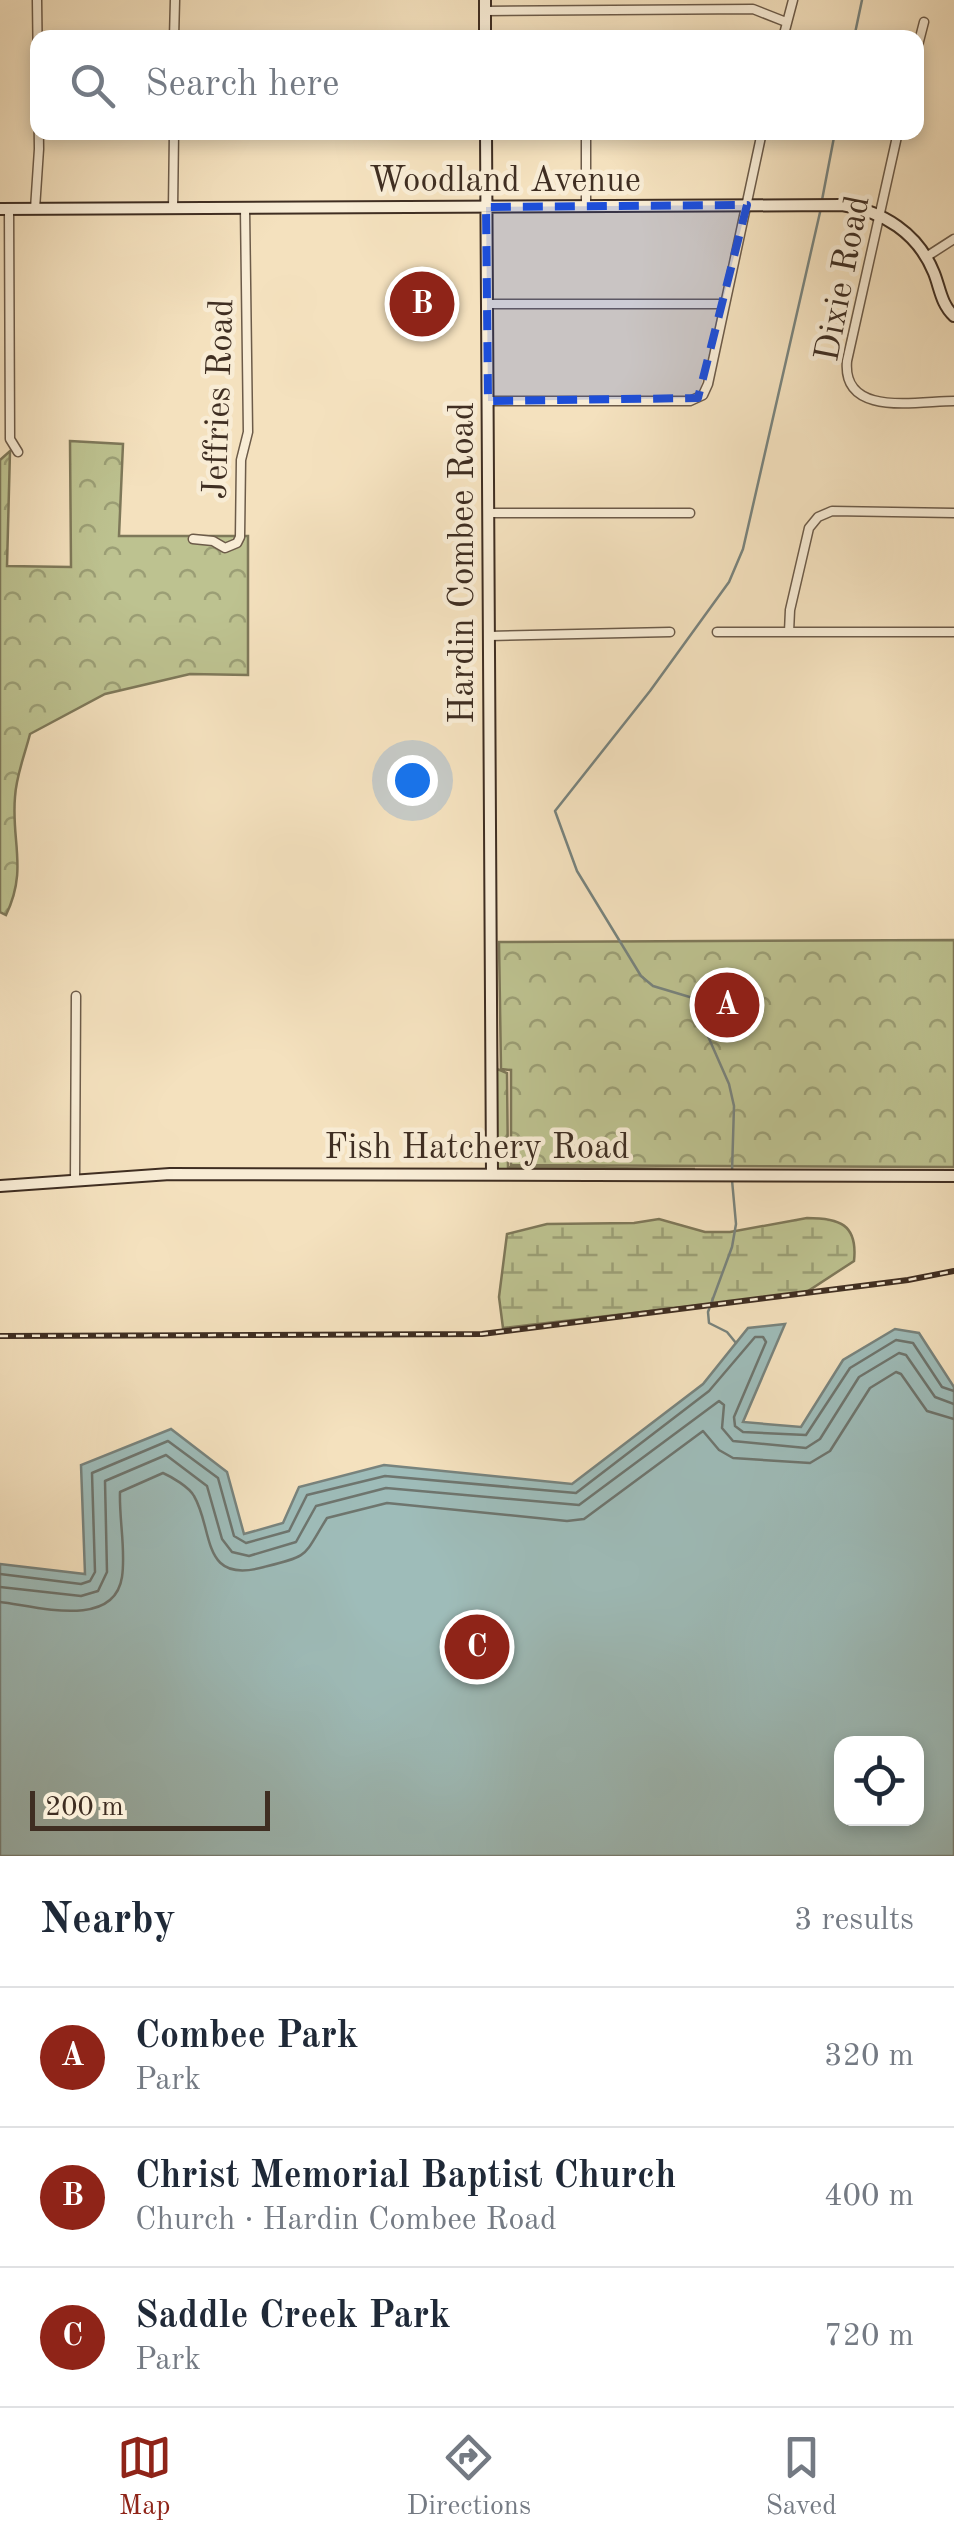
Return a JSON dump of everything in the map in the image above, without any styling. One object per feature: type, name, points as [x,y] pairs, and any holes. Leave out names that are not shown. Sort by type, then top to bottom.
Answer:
[{"type":"street","points":[[37,0],[37,30]]},
{"type":"street","points":[[174,30],[175,0]]},
{"type":"street","points":[[784,30],[793,0]]},
{"type":"street","points":[[485,6],[752,9],[786,22]]},
{"type":"street","points":[[922,30],[924,22]]},
{"type":"street","points":[[35,209],[39,140]]},
{"type":"street","points":[[173,209],[174,140]]},
{"type":"street","name":"Hardin Combee Road","points":[[486,140],[492,1174]]},
{"type":"street","points":[[586,140],[586,206]]},
{"type":"street","points":[[488,401],[698,398],[706,390],[760,140]]},
{"type":"street","name":"Dixie Road","points":[[896,140],[846,361],[847,378],[854,391],[870,401],[954,401]]},
{"type":"street","name":"Woodland Avenue","points":[[4,209],[822,204],[880,214]]},
{"type":"street","points":[[4,209],[12,263],[10,439],[18,452]]},
{"type":"street","name":"Jeffries Road","points":[[193,539],[213,541],[225,548],[237,543],[240,537],[241,460],[248,432],[245,209]]},
{"type":"street","points":[[880,214],[910,236],[926,258],[946,307],[954,316]]},
{"type":"street","points":[[926,258],[954,239]]},
{"type":"street","points":[[487,304],[725,304]]},
{"type":"street","points":[[488,512],[690,512]]},
{"type":"street","points":[[789,632],[790,610],[810,528],[818,517],[832,512],[954,512]]},
{"type":"street","points":[[489,636],[670,632]]},
{"type":"street","points":[[717,632],[954,632]]},
{"type":"street","points":[[75,1180],[76,996]]},
{"type":"street","name":"Fish Hatchery Road","points":[[0,1186],[181,1174],[954,1176]]},
{"type":"highlighted area","points":[[747,205],[698,398],[488,401],[486,207]]},
{"type":"green space","points":[[70,441],[123,444],[119,536],[248,536],[248,675],[190,674],[105,694],[30,734],[16,789],[16,884],[6,915],[0,912],[0,460],[10,451],[7,566],[71,567]]},
{"type":"green space","points":[[954,940],[954,1167],[511,1165],[511,1070],[501,1069],[499,942]]},
{"type":"green space","points":[[495,947],[497,1069],[507,1073],[508,1167],[695,1169],[496,1170]]},
{"type":"green space","points":[[807,1218],[844,1226],[853,1239],[854,1261],[805,1293],[503,1328],[499,1297],[507,1234],[547,1224],[659,1219],[705,1232],[730,1232]]},
{"type":"water","points":[[785,1324],[743,1422],[801,1427],[843,1360],[895,1329],[919,1333],[954,1387],[954,1856],[0,1856],[0,1564],[85,1574],[81,1465],[171,1429],[227,1472],[244,1534],[283,1523],[299,1487],[384,1465],[572,1484],[703,1384],[748,1328]]},
{"type":"waterway","points":[[856,30],[862,0]]},
{"type":"waterway","points":[[822,200],[833,140]]},
{"type":"waterway","points":[[732,1172],[734,1106],[729,1084],[707,1034],[702,1006],[693,998],[653,986],[641,976],[577,871],[555,811],[650,691],[729,582],[743,549],[821,208]]},
{"type":"waterway","points":[[732,1180],[736,1224],[732,1247],[708,1312],[709,1323],[727,1332],[736,1343]]},
{"type":"railway","points":[[0,1336],[482,1334],[954,1271]]},
{"type":"place","name":"Christ Memorial Baptist Church","points":[[422,304]]},
{"type":"place","name":"Combee Park","points":[[727,1005]]},
{"type":"place","name":"Saddle Creek Park","points":[[477,1647]]}]
